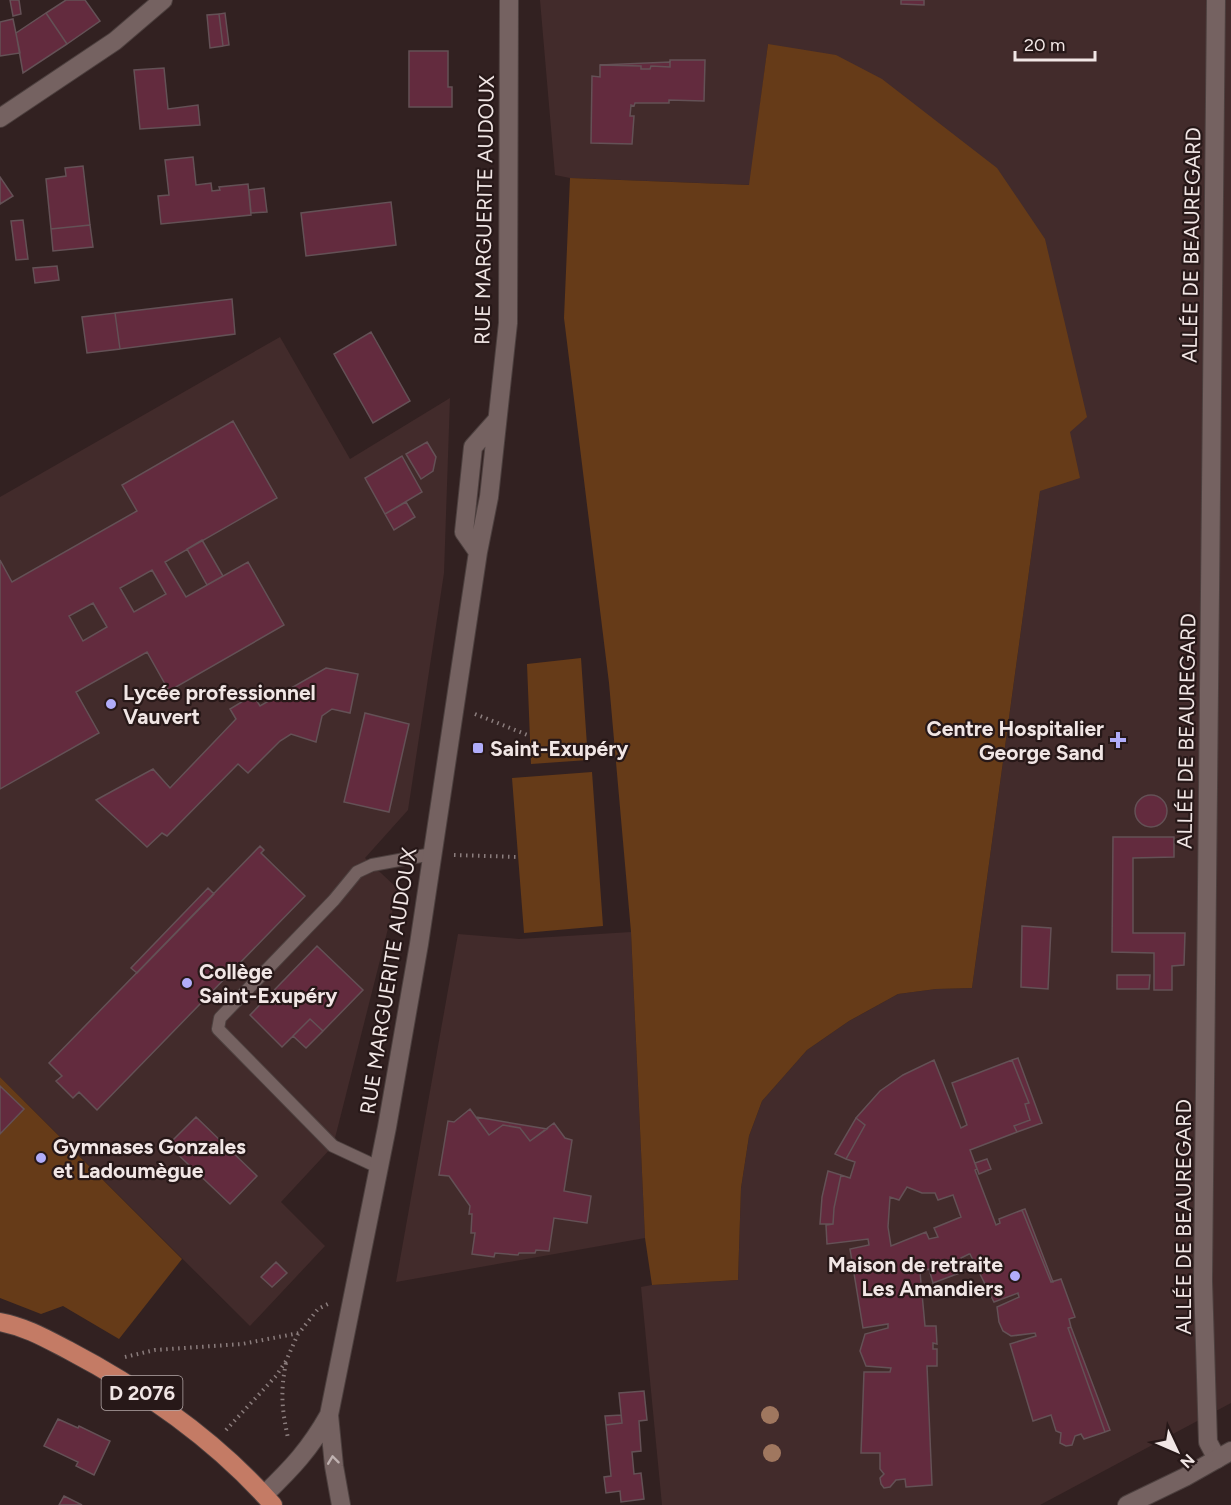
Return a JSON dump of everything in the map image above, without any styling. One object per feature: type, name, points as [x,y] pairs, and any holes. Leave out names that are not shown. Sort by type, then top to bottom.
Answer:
[{"type":"main road","name":"D 2076","points":[[0,1322],[21,1326],[96,1365],[163,1407],[212,1444],[269,1500]]},
{"type":"street","points":[[0,118],[115,41],[164,0]]},
{"type":"street","name":"RUE MARGUERITE AUDOUX","points":[[341,1505],[329,1415],[387,1127],[419,944],[478,552],[489,497],[508,323],[509,0]]},
{"type":"street","name":"ALLÉE DE BEAUREGARD","points":[[1216,0],[1203,1281],[1208,1442],[1224,1455]]},
{"type":"street","name":"RUE MARGUERITE AUDOUX","points":[[269,1500],[314,1441],[329,1415]]},
{"type":"street","points":[[1127,1505],[1224,1455]]},
{"type":"lane","points":[[378,1167],[333,1146],[218,1029],[220,1018],[357,872],[372,865],[432,854]]},
{"type":"path","points":[[455,706],[530,736]]},
{"type":"path","points":[[432,854],[518,856]]},
{"type":"path","points":[[212,1444],[276,1376],[286,1361],[298,1333],[318,1308],[352,1294]]},
{"type":"path","points":[[96,1365],[155,1350],[242,1344],[298,1333]]},
{"type":"path","points":[[286,1361],[281,1386],[283,1415],[289,1442],[299,1461]]},
{"type":"shaded area","name":"Centre Hospitalier George Sand","points":[[540,0],[1231,0],[1231,1403],[1040,1505],[662,1505],[641,1287],[738,1280],[741,1188],[749,1136],[762,1101],[807,1050],[849,1021],[898,994],[936,989],[972,988],[1040,491],[768,44],[750,185],[570,178],[555,175]]},
{"type":"shaded area","points":[[768,44],[836,55],[882,79],[997,168],[1045,239],[1087,417],[1070,432],[1080,478],[1040,491],[972,988],[936,989],[898,994],[849,1021],[807,1050],[762,1101],[749,1136],[741,1188],[738,1280],[652,1285],[645,1238],[631,932],[609,683],[564,318],[570,178],[749,185]]},
{"type":"shaded area","points":[[280,337],[350,459],[450,398],[444,573],[408,810],[365,858],[398,889],[333,1146],[281,1202],[325,1246],[250,1326],[0,1077],[0,497]]},
{"type":"shaded area","points":[[581,658],[588,760],[531,764],[527,664]]},
{"type":"shaded area","points":[[592,772],[603,926],[524,933],[512,778]]},
{"type":"shaded area","points":[[631,932],[645,1238],[396,1282],[458,934],[519,939]]},
{"type":"shaded area","name":"Gymnases Gonzales et Ladoumègue","points":[[0,1077],[182,1259],[119,1339],[63,1306],[41,1314],[0,1298]]},
{"type":"building","points":[[10,0],[19,0],[21,14],[13,16]]},
{"type":"building","points":[[66,0],[85,0],[100,21],[67,44],[46,13]]},
{"type":"building","points":[[901,0],[924,0],[924,5],[901,4]]},
{"type":"building","points":[[46,13],[67,44],[23,73],[16,33]]},
{"type":"building","points":[[225,13],[229,45],[223,46],[219,14]]},
{"type":"building","points":[[219,14],[223,46],[210,48],[207,15]]},
{"type":"building","points":[[13,19],[20,53],[0,56],[0,22]]},
{"type":"building","points":[[409,51],[448,51],[448,87],[452,87],[452,107],[409,107]]},
{"type":"building","points":[[670,60],[705,60],[704,101],[669,100],[669,103],[635,103],[634,106],[631,105],[630,116],[634,116],[632,144],[591,143],[592,76],[600,77],[600,65],[641,66],[641,69],[650,69],[651,66],[670,67]]},
{"type":"building","points":[[670,62],[670,67],[651,66],[650,69],[641,69],[641,66],[600,65]]},
{"type":"building","points":[[164,68],[168,109],[198,105],[200,125],[140,129],[134,70]]},
{"type":"building","points":[[193,157],[196,185],[211,183],[212,191],[220,190],[219,187],[248,184],[251,215],[161,224],[158,196],[169,195],[165,160]]},
{"type":"building","points":[[83,166],[90,225],[51,229],[46,179],[66,176],[65,168]]},
{"type":"building","points":[[0,177],[13,196],[0,204]]},
{"type":"building","points":[[264,188],[267,212],[251,213],[249,190]]},
{"type":"building","points":[[391,202],[396,245],[306,256],[301,213]]},
{"type":"building","points":[[23,220],[28,259],[16,260],[11,221]]},
{"type":"building","points":[[90,225],[93,247],[53,251],[51,229]]},
{"type":"building","points":[[57,266],[59,280],[35,283],[33,268]]},
{"type":"building","points":[[232,299],[235,334],[120,349],[115,313]]},
{"type":"building","points":[[115,313],[120,349],[87,353],[82,317]]},
{"type":"building","points":[[371,332],[410,401],[373,423],[334,354]]},
{"type":"building","points":[[233,421],[277,498],[165,562],[186,597],[248,562],[284,625],[169,691],[147,652],[76,692],[99,733],[0,789],[0,560],[12,582],[137,511],[122,485]],"holes":[[[152,570],[166,594],[134,612],[120,588]],[[93,603],[107,627],[83,641],[69,616]]]},
{"type":"building","points":[[427,442],[436,457],[433,471],[421,479],[406,454]]},
{"type":"building","points":[[402,456],[422,492],[385,514],[365,478]]},
{"type":"building","points":[[406,502],[415,517],[394,530],[385,514]]},
{"type":"building","points":[[202,540],[223,576],[207,585],[187,549]]},
{"type":"building","points":[[326,668],[358,674],[350,713],[332,709],[322,716],[316,742],[291,734],[280,741],[248,773],[238,764],[167,836],[162,833],[147,847],[96,800],[153,769],[170,788],[236,719],[230,709],[253,695],[260,706]]},
{"type":"building","points":[[365,713],[409,724],[389,812],[344,802]]},
{"type":"building","points":[[1151,795],[1162,800],[1167,811],[1162,822],[1151,827],[1140,822],[1135,811],[1140,800]]},
{"type":"building","points":[[1113,837],[1174,837],[1174,857],[1133,858],[1133,933],[1185,933],[1184,965],[1172,966],[1172,990],[1154,990],[1154,953],[1112,952]]},
{"type":"building","points":[[260,846],[264,850],[261,853],[305,896],[97,1110],[79,1092],[73,1098],[56,1081],[62,1076],[49,1063]]},
{"type":"building","points":[[208,888],[214,894],[137,973],[131,968]]},
{"type":"building","points":[[1022,926],[1051,928],[1048,989],[1021,987]]},
{"type":"building","points":[[317,946],[363,990],[323,1031],[310,1019],[282,1047],[250,1015]]},
{"type":"building","points":[[1117,975],[1150,975],[1149,989],[1117,989]]},
{"type":"building","points":[[310,1019],[323,1031],[306,1048],[293,1036]]},
{"type":"building","points":[[1018,1058],[1042,1123],[1017,1132],[1014,1126],[1030,1120],[1025,1104],[1029,1103],[1012,1060]]},
{"type":"building","name":"Maison de retraite Les Amandiers","points":[[934,1060],[961,1128],[967,1125],[952,1083],[1012,1060],[1029,1103],[1025,1104],[1030,1120],[1014,1126],[1017,1132],[970,1150],[977,1169],[975,1170],[996,1225],[1000,1223],[999,1219],[1022,1210],[1051,1282],[1061,1279],[1075,1317],[1069,1319],[1071,1327],[1068,1328],[1105,1432],[1084,1439],[1081,1434],[1075,1436],[1072,1445],[1066,1446],[1060,1443],[1061,1433],[1056,1431],[1051,1415],[1033,1421],[1010,1344],[1036,1336],[1035,1333],[1011,1336],[1003,1331],[997,1307],[1019,1297],[1018,1293],[994,1302],[969,1254],[961,1258],[965,1271],[933,1283],[929,1269],[920,1272],[925,1326],[936,1326],[937,1344],[933,1343],[933,1349],[937,1349],[937,1366],[927,1366],[932,1485],[906,1487],[905,1479],[896,1480],[890,1487],[884,1488],[880,1478],[884,1474],[880,1469],[880,1453],[861,1453],[864,1372],[890,1372],[891,1368],[866,1366],[860,1351],[865,1334],[888,1328],[888,1324],[863,1328],[850,1249],[869,1245],[868,1239],[827,1244],[826,1225],[833,1224],[841,1175],[850,1178],[855,1162],[846,1159],[865,1125],[856,1118],[880,1091],[903,1075]],"holes":[[[907,1187],[922,1193],[935,1193],[938,1200],[953,1195],[961,1217],[934,1228],[938,1237],[929,1239],[926,1232],[891,1246],[888,1227],[890,1197],[899,1200]]]},
{"type":"building","points":[[0,1086],[24,1109],[0,1134]]},
{"type":"building","points":[[470,1109],[489,1135],[503,1125],[520,1128],[530,1141],[554,1123],[565,1138],[572,1140],[564,1191],[591,1196],[587,1223],[554,1218],[549,1251],[536,1250],[535,1253],[519,1253],[518,1255],[495,1253],[494,1257],[472,1254],[475,1233],[471,1233],[470,1206],[449,1176],[439,1175],[448,1121],[454,1122]]},
{"type":"building","points":[[196,1117],[257,1176],[230,1204],[168,1145]]},
{"type":"building","points":[[476,1117],[547,1129],[530,1141],[520,1128],[503,1125],[489,1135]]},
{"type":"building","points":[[856,1118],[865,1125],[846,1159],[835,1154]]},
{"type":"building","points":[[987,1159],[991,1169],[979,1174],[975,1163]]},
{"type":"building","points":[[828,1171],[841,1175],[833,1224],[820,1224],[822,1197]]},
{"type":"building","points":[[1025,1209],[1053,1282],[1051,1282],[1022,1210]]},
{"type":"building","points":[[276,1262],[287,1273],[272,1287],[261,1277]]},
{"type":"building","points":[[1071,1327],[1110,1430],[1105,1432],[1068,1328]]},
{"type":"building","points":[[644,1391],[647,1420],[639,1421],[641,1451],[632,1452],[634,1474],[641,1473],[644,1499],[621,1502],[620,1491],[606,1493],[604,1477],[611,1476],[606,1425],[622,1423],[619,1393]]},
{"type":"building","points":[[621,1415],[622,1423],[606,1425],[605,1416]]},
{"type":"building","points":[[58,1419],[110,1441],[94,1475],[76,1466],[78,1462],[44,1446]]},
{"type":"building","points":[[64,1496],[82,1505],[59,1505]]},
{"type":"place","name":"Lycée professionnel Vauvert","points":[[111,704]]},
{"type":"place","name":"Centre Hospitalier George Sand","points":[[1118,740]]},
{"type":"place","name":"Saint-Exupéry","points":[[478,748]]},
{"type":"place","name":"Collège Saint-Exupéry","points":[[187,983]]},
{"type":"place","name":"Gymnases Gonzales et Ladoumègue","points":[[41,1158]]},
{"type":"place","name":"Maison de retraite Les Amandiers","points":[[1015,1276]]}]
